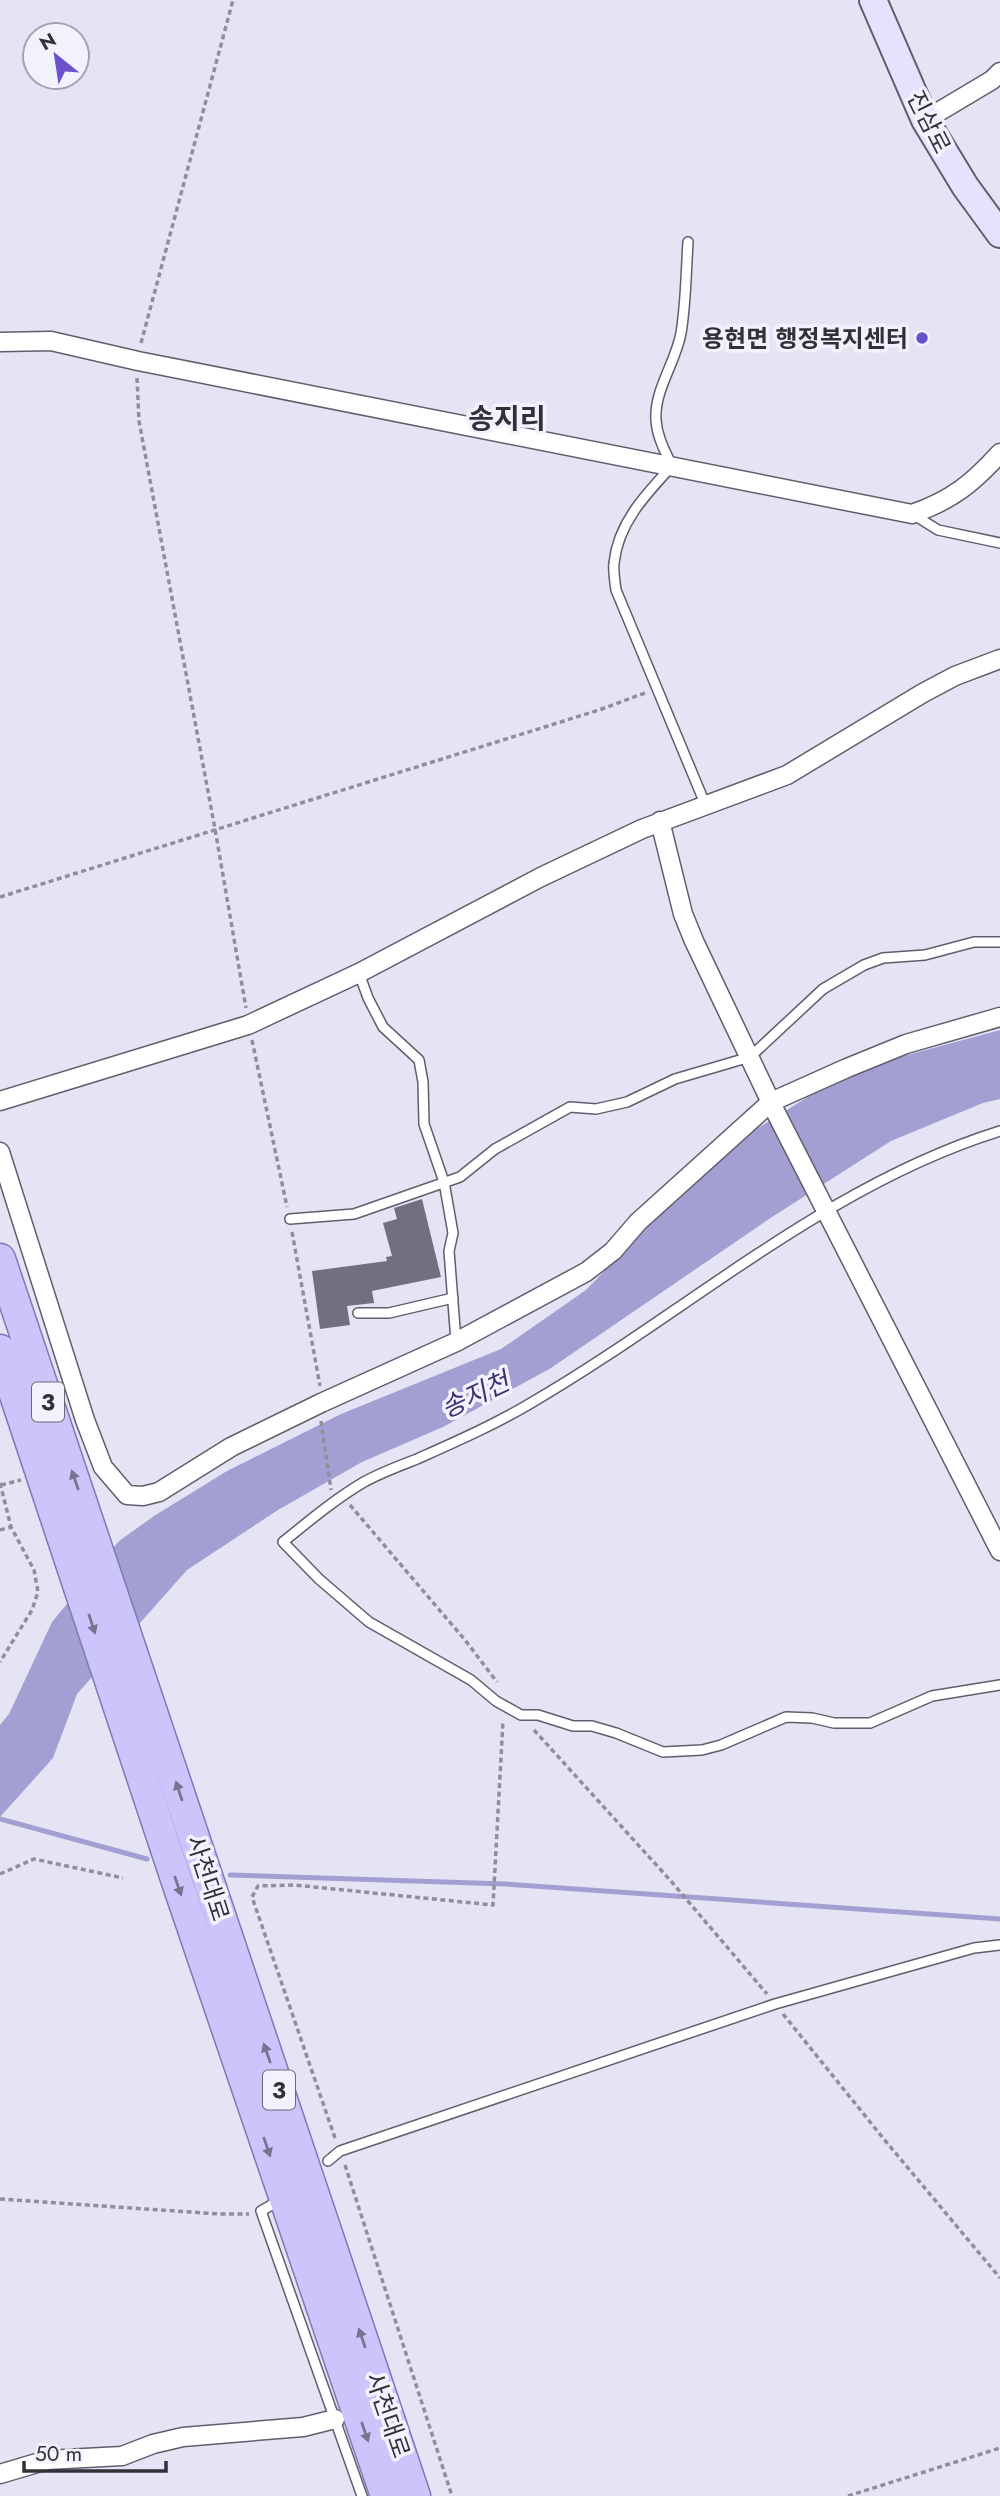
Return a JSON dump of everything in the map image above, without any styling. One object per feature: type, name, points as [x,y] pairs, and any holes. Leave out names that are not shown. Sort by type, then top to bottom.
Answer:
[{"type":"main road","name":"사천대로","points":[[0,1259],[415,2496]]},
{"type":"main road","name":"사천대로","points":[[0,1350],[180,1892],[386,2496]]},
{"type":"street","name":"진삼로","points":[[873,0],[925,120],[965,186],[1000,234]]},
{"type":"street","points":[[925,120],[992,80],[1000,72]]},
{"type":"street","points":[[0,342],[51,341],[138,361],[912,513],[943,502],[966,488],[1000,453]]},
{"type":"street","points":[[0,1101],[248,1025],[359,974],[541,877],[660,821],[788,775],[923,693],[955,676],[1000,659]]},
{"type":"street","points":[[660,821],[683,914],[694,941],[773,1107],[1000,1551]]},
{"type":"street","points":[[0,1152],[85,1420],[103,1467],[127,1494],[143,1496],[159,1492],[231,1447],[456,1342],[586,1272],[613,1251],[638,1222],[773,1107],[847,1068],[906,1044],[1000,1017]]},
{"type":"street","points":[[0,2474],[47,2460],[122,2456],[153,2444],[183,2437],[303,2427],[335,2419]]},
{"type":"lane","points":[[688,242],[682,332],[657,404],[656,420],[660,439],[672,466],[641,500],[622,531],[613,564],[617,590],[706,806]]},
{"type":"lane","points":[[912,513],[938,530],[1000,543]]},
{"type":"lane","points":[[289,1219],[354,1214],[460,1177],[495,1149],[560,1111],[570,1107],[596,1109],[627,1102],[675,1079],[750,1057],[823,989],[864,965],[883,958],[925,955],[974,942],[1000,942]]},
{"type":"lane","points":[[359,974],[383,1027],[419,1060],[423,1082],[424,1124],[444,1182],[453,1233],[449,1251],[456,1342]]},
{"type":"lane","points":[[1000,1131],[965,1142],[823,1205],[531,1404],[366,1481],[338,1498],[283,1542],[319,1579],[369,1622],[471,1681],[496,1701],[521,1715],[538,1715],[573,1726],[592,1726],[616,1732],[663,1752],[702,1750],[721,1745],[786,1717],[812,1718],[834,1723],[870,1723],[932,1696],[1000,1685]]},
{"type":"lane","points":[[358,1313],[389,1313],[453,1298]]},
{"type":"lane","points":[[328,2161],[340,2151],[775,2004],[974,1948],[1000,1945]]},
{"type":"lane","points":[[275,2203],[261,2211],[362,2496]]},
{"type":"path","points":[[233,0],[145,322],[136,391],[139,421],[215,829],[248,1025]]},
{"type":"path","points":[[0,897],[599,710],[656,689]]},
{"type":"path","points":[[320,1414],[330,1489]]},
{"type":"path","points":[[0,1662],[32,1610],[38,1592],[34,1570],[10,1527],[0,1485],[23,1479]]},
{"type":"path","points":[[0,1530],[10,1527]]},
{"type":"path","points":[[452,2496],[340,2151],[252,1897],[258,1886],[294,1885],[494,1905],[503,1720],[506,1710],[521,1715]]},
{"type":"path","points":[[0,1874],[34,1859],[123,1878]]},
{"type":"path","points":[[670,1880],[1000,2278]]},
{"type":"path","points":[[0,2199],[219,2214],[246,2215],[261,2211]]},
{"type":"path","points":[[848,2496],[1000,2448]]},
{"type":"water","name":"송지천","points":[[1000,1030],[1000,1099],[983,1103],[891,1141],[772,1217],[551,1368],[443,1427],[362,1462],[278,1510],[187,1570],[77,1694],[53,1758],[0,1817],[0,1725],[9,1714],[52,1622],[119,1541],[227,1471],[341,1414],[501,1349],[586,1290],[646,1228],[750,1133],[835,1080],[874,1064]]},
{"type":"building","points":[[422,1199],[441,1277],[372,1291],[374,1303],[347,1306],[350,1325],[320,1329],[312,1271],[387,1261],[386,1257],[392,1256],[383,1223],[397,1219],[394,1208]]},
{"type":"waterway","points":[[0,1819],[147,1859]]},
{"type":"waterway","points":[[230,1875],[505,1884],[1000,1919]]},
{"type":"place","name":"용현면 행정복지센터","points":[[922,338]]},
{"type":"district","name":"송지리","points":[[507,418]]}]
